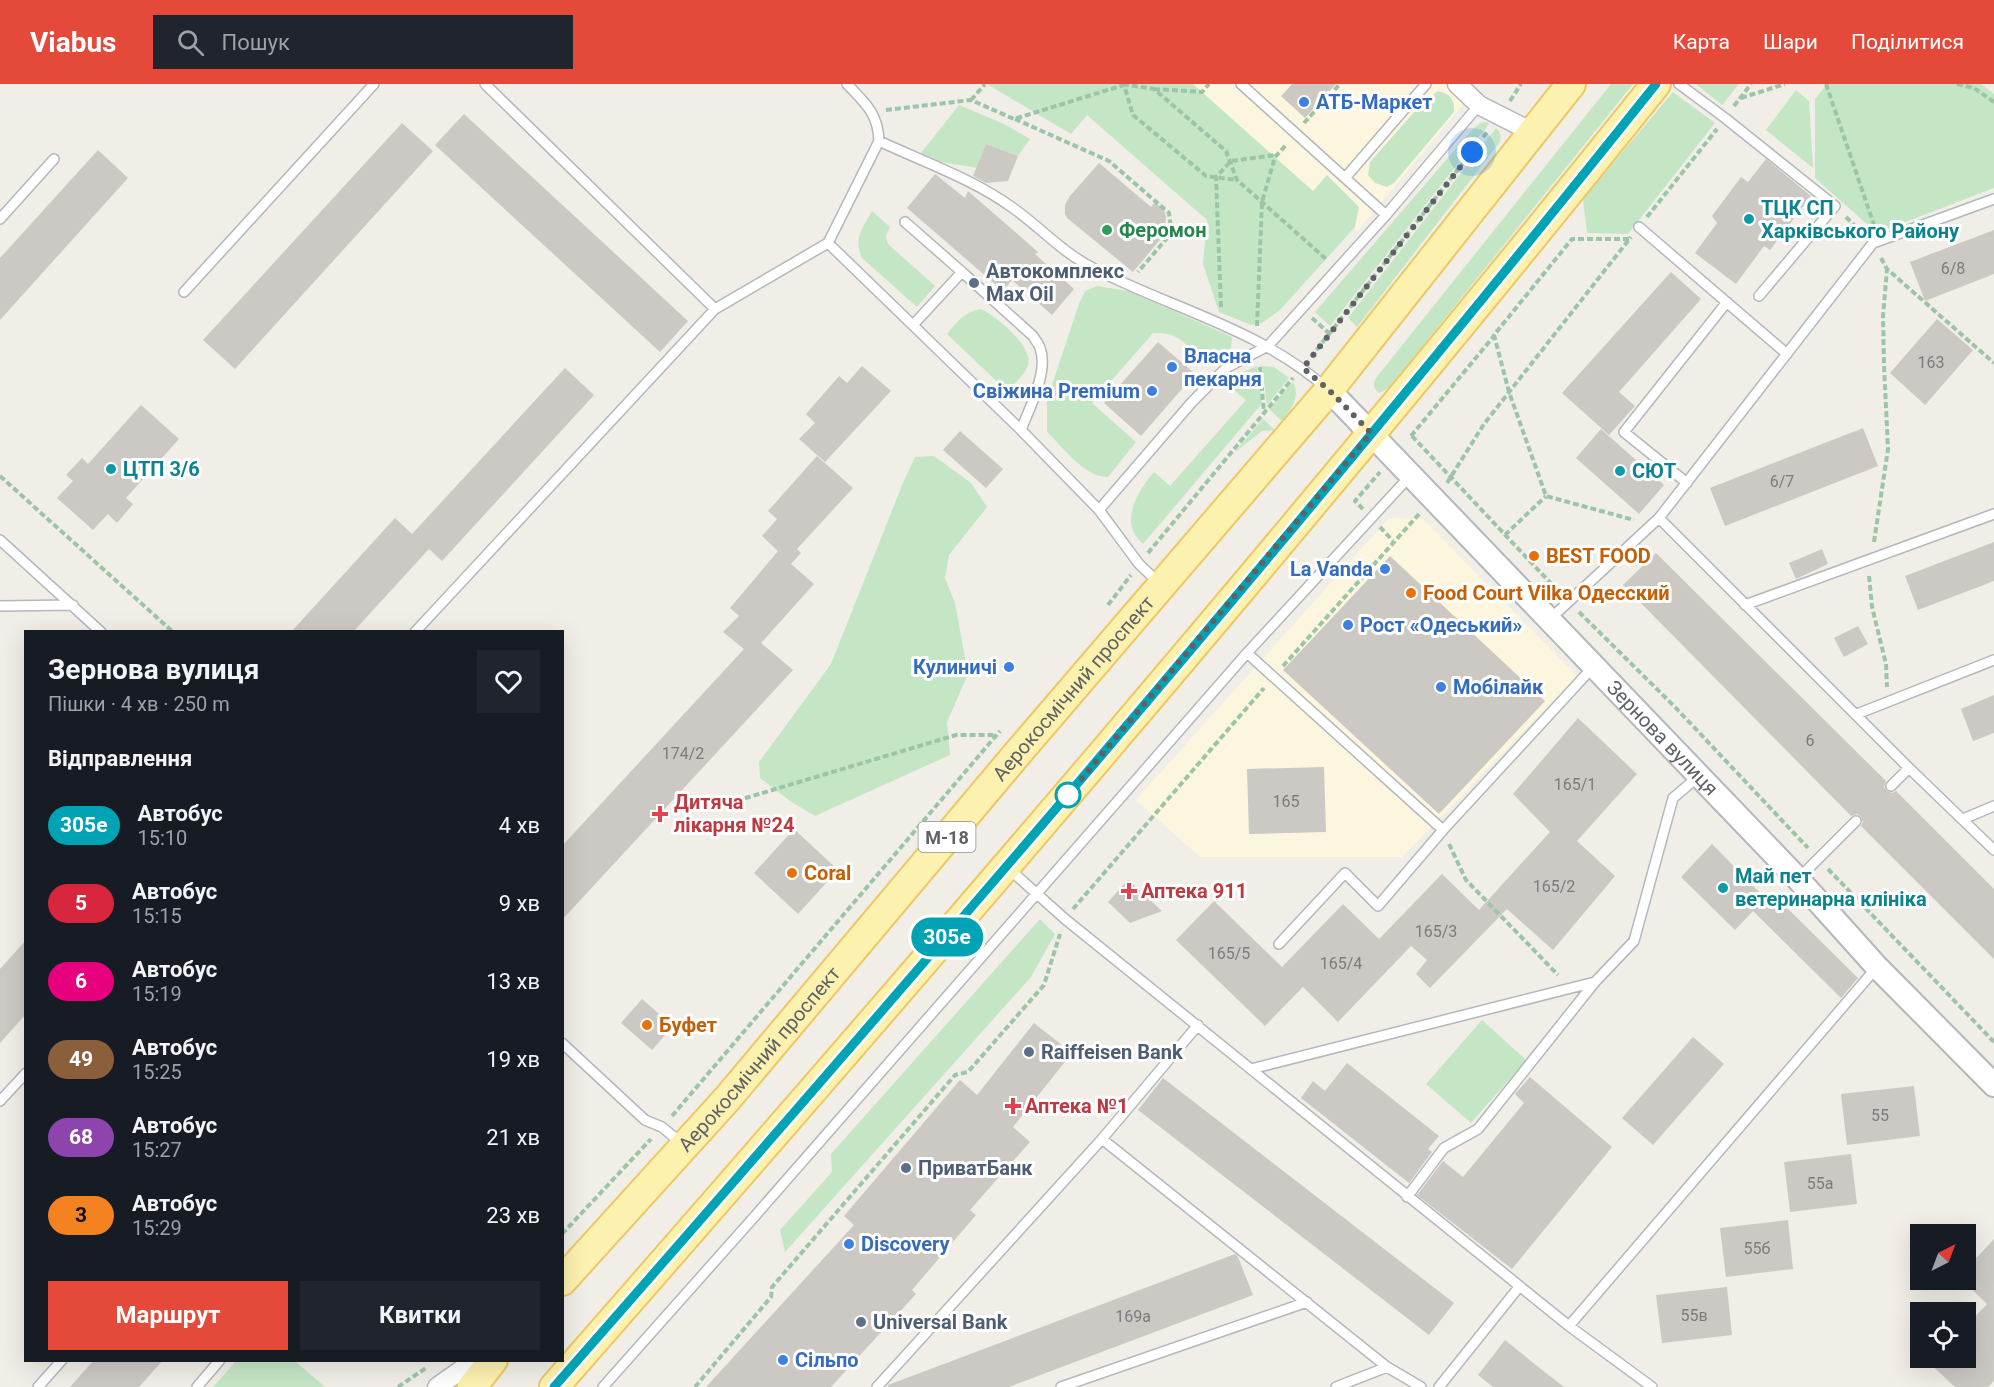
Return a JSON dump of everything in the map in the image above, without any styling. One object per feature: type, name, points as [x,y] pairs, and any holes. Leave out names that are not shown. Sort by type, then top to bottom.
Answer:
[{"type":"main road","name":"Аерокосмічний проспект","points":[[564,1279],[685,1147],[1329,390],[1571,84]]},
{"type":"main road","points":[[554,1387],[1007,867],[1538,232],[1656,84]]},
{"type":"main road","points":[[472,1387],[491,1362]]},
{"type":"street","points":[[1456,84],[1479,105],[1534,133]]},
{"type":"street","name":"Зернова вулиця","points":[[1329,390],[1595,665],[1798,879],[1877,967],[1994,1085]]},
{"type":"street","points":[[437,1387],[472,1362]]},
{"type":"lane","points":[[184,292],[374,84]]},
{"type":"lane","points":[[485,84],[715,309]]},
{"type":"lane","points":[[417,630],[715,309],[828,243],[879,141],[879,127],[872,111],[847,84]]},
{"type":"lane","points":[[1241,84],[1386,215]]},
{"type":"lane","points":[[1345,178],[1426,84]]},
{"type":"lane","points":[[1679,84],[1835,206],[1759,296]]},
{"type":"lane","points":[[1268,346],[1386,215],[1479,105]]},
{"type":"lane","points":[[879,141],[999,199],[1091,267],[1222,326],[1258,346],[1268,346],[1303,368],[1329,390]]},
{"type":"lane","points":[[0,219],[54,159]]},
{"type":"lane","points":[[1550,619],[1656,522],[1876,243],[1994,199]]},
{"type":"lane","points":[[905,222],[1033,336],[1040,348],[1041,378],[1021,430]]},
{"type":"lane","points":[[1640,227],[1787,354]]},
{"type":"lane","points":[[828,243],[1021,430],[1099,510],[1139,564],[1162,586]]},
{"type":"lane","points":[[913,325],[962,272]]},
{"type":"lane","points":[[1687,483],[1624,432],[1726,303]]},
{"type":"lane","points":[[1099,510],[1192,402],[1226,368],[1258,346]]},
{"type":"lane","points":[[603,1387],[1247,653],[1410,476]]},
{"type":"lane","points":[[1745,605],[1994,514]]},
{"type":"lane","points":[[1656,522],[1745,605],[1994,850]]},
{"type":"lane","points":[[0,540],[99,630]]},
{"type":"lane","points":[[0,606],[73,605]]},
{"type":"lane","points":[[1247,653],[1443,830]]},
{"type":"lane","points":[[1857,714],[1994,660]]},
{"type":"lane","points":[[1279,944],[1345,873],[1378,906],[1443,830],[1595,665]]},
{"type":"lane","points":[[1891,786],[1909,768]]},
{"type":"lane","points":[[1407,1197],[1444,1148],[1478,1129],[1595,982],[1634,941],[1673,798],[1699,776]]},
{"type":"lane","points":[[1963,819],[1994,806]]},
{"type":"lane","points":[[1798,879],[1856,820]]},
{"type":"lane","points":[[1007,867],[1065,919],[1407,1197],[1569,1326],[1652,1387]]},
{"type":"lane","points":[[1569,1326],[1877,967]]},
{"type":"lane","points":[[1251,1069],[1595,982]]},
{"type":"lane","points":[[877,1387],[1102,1139],[1197,1025]]},
{"type":"lane","points":[[564,1045],[645,1120],[662,1127],[685,1147]]},
{"type":"lane","points":[[0,1101],[24,1075]]},
{"type":"lane","points":[[1102,1139],[1387,1367],[1420,1387]]},
{"type":"lane","points":[[1439,1387],[1519,1287]]},
{"type":"lane","points":[[1061,1387],[1307,1302]]},
{"type":"lane","points":[[38,1387],[60,1362]]},
{"type":"lane","points":[[197,1387],[218,1362]]},
{"type":"lane","points":[[1336,1387],[1387,1367]]},
{"type":"path","points":[[971,100],[985,84]]},
{"type":"path","points":[[1014,119],[1123,85],[1202,92],[1209,84]]},
{"type":"path","points":[[1264,413],[1258,346],[1262,202],[1277,155],[1340,84]]},
{"type":"path","points":[[1105,610],[1139,564],[1303,368],[1500,115],[1521,84]]},
{"type":"path","points":[[695,1387],[771,1297],[772,1287],[956,1075],[968,1072],[1044,985],[1065,919],[1273,677],[1451,478],[1484,424],[1751,84]]},
{"type":"path","points":[[1740,98],[1785,84]]},
{"type":"path","points":[[1826,84],[1876,243],[1887,269],[1994,363]]},
{"type":"path","points":[[1958,84],[1974,88],[1994,102]]},
{"type":"path","points":[[1123,85],[1133,115],[1206,176],[1237,180]]},
{"type":"path","points":[[1154,89],[1226,151],[1237,180],[1329,262]]},
{"type":"path","points":[[872,111],[971,100],[1109,161],[1169,213],[1171,229],[1168,237],[1128,284]]},
{"type":"path","points":[[1222,326],[1216,177],[1230,161],[1277,155]]},
{"type":"path","points":[[1835,206],[1876,243]]},
{"type":"path","points":[[1393,541],[1355,501],[1412,436],[1572,239],[1629,239]]},
{"type":"path","points":[[1887,269],[1883,316],[1888,449],[1868,582],[1886,664],[1887,702]]},
{"type":"path","points":[[1494,335],[1509,392],[1546,496]]},
{"type":"path","points":[[1412,436],[1505,536],[1675,708],[1994,1042]]},
{"type":"path","points":[[0,476],[171,630]]},
{"type":"path","points":[[1546,496],[1656,522]]},
{"type":"path","points":[[1505,536],[1546,496]]},
{"type":"path","points":[[564,1232],[662,1127],[1005,726]]},
{"type":"path","points":[[719,806],[956,735],[997,735]]},
{"type":"path","points":[[1443,830],[1466,880],[1570,988]]},
{"type":"path","points":[[398,1387],[428,1366]]},
{"type":"shaded area","points":[[1192,84],[1445,84],[1465,102],[1357,231]]},
{"type":"shaded area","points":[[1389,518],[1423,519],[1577,676],[1402,857],[1200,857],[1136,800]]},
{"type":"green space","points":[[987,84],[1193,84],[1313,191],[1327,175],[1359,207],[1355,227],[1280,310],[1262,323],[1251,325],[1219,312],[1203,264],[1207,220],[1087,115],[1071,134]]},
{"type":"green space","points":[[1611,84],[1633,84],[1389,388],[1379,393],[1374,386],[1376,378]]},
{"type":"green space","points":[[1696,84],[1739,84],[1722,105]]},
{"type":"green space","points":[[1827,84],[1981,84],[1994,94],[1994,188],[1877,233],[1815,178],[1815,99]]},
{"type":"green space","points":[[1796,90],[1809,101],[1813,168],[1766,130]]},
{"type":"green space","points":[[1438,91],[1451,98],[1454,112],[1394,183],[1387,187],[1375,183],[1368,175],[1370,162],[1423,102]]},
{"type":"green space","points":[[1673,92],[1715,123],[1628,234],[1587,233],[1583,199]]},
{"type":"green space","points":[[959,105],[1004,124],[1030,139],[1018,156],[986,144],[977,168],[928,160],[921,153]]},
{"type":"green space","points":[[1480,123],[1489,124],[1330,326],[1315,312],[1472,130]]},
{"type":"green space","points":[[1496,128],[1500,134],[1500,142],[1357,327],[1348,318]]},
{"type":"green space","points":[[872,211],[890,227],[886,236],[888,244],[935,286],[917,307],[862,258],[858,245],[859,239]]},
{"type":"green space","points":[[1097,286],[1128,291],[1232,337],[1228,356],[1209,361],[1198,357],[1176,337],[1153,333],[1092,403],[1136,442],[1108,477],[1099,476],[1083,467],[1047,432],[1047,400],[1079,304],[1085,291]]},
{"type":"green space","points":[[981,309],[996,318],[1020,341],[1028,358],[1028,365],[1024,372],[1007,391],[947,334],[966,315]]},
{"type":"green space","points":[[1257,366],[1262,402],[1259,407],[1143,544],[1134,533],[1131,517],[1135,501],[1144,485],[1154,472],[1170,486],[1246,400],[1229,386],[1245,371]]},
{"type":"green space","points":[[1262,366],[1274,367],[1289,378],[1267,405]]},
{"type":"green space","points":[[1293,382],[1295,398],[1292,407],[1282,421],[1269,409]]},
{"type":"green space","points":[[1263,419],[1275,430],[1262,431],[1234,453]]},
{"type":"green space","points":[[934,456],[971,483],[987,507],[949,555],[945,578],[955,603],[968,674],[947,722],[950,755],[815,816],[790,801],[760,778],[759,762],[831,664],[915,457]]},
{"type":"green space","points":[[1040,919],[1055,934],[1031,977],[785,1252],[780,1230],[832,1172],[831,1154]]},
{"type":"green space","points":[[1482,1020],[1526,1060],[1471,1123],[1426,1084]]},
{"type":"green space","points":[[235,1362],[296,1362],[325,1387],[213,1387]]},
{"type":"building","name":"АТБ-Маркет","points":[[1292,84],[1336,84],[1305,118],[1281,96]]},
{"type":"building","points":[[464,114],[688,321],[660,352],[435,145]]},
{"type":"building","points":[[402,123],[433,151],[235,369],[203,340]]},
{"type":"building","points":[[986,144],[1018,156],[1008,181],[986,183],[973,176]]},
{"type":"building","points":[[98,150],[128,178],[0,320],[0,258]]},
{"type":"building","name":"ТЦК СП Харківського Району","points":[[1766,159],[1811,196],[1770,250],[1764,246],[1736,284],[1695,253],[1717,223],[1712,216],[1741,177],[1748,182]]},
{"type":"building","points":[[1099,163],[1151,207],[1155,202],[1164,210],[1166,217],[1164,235],[1133,272],[1065,214],[1065,205],[1070,196]]},
{"type":"building","points":[[935,174],[965,198],[968,191],[1038,252],[1035,254],[1074,289],[1052,315],[1012,280],[1003,291],[907,208]]},
{"type":"building","points":[[1994,230],[1994,274],[1925,301],[1910,262]]},
{"type":"building","points":[[1671,272],[1701,299],[1619,392],[1635,406],[1609,435],[1562,393]]},
{"type":"building","points":[[1937,319],[1973,350],[1925,405],[1890,373]]},
{"type":"building","points":[[1158,342],[1195,374],[1141,436],[1104,403]]},
{"type":"building","points":[[862,366],[891,391],[825,462],[799,439],[815,423],[806,414],[839,376],[847,383]]},
{"type":"building","points":[[565,368],[594,395],[442,561],[429,549],[355,630],[293,630],[395,518],[412,534]]},
{"type":"building","name":"ЦТП 3/6","points":[[141,405],[179,439],[126,498],[133,504],[117,523],[108,514],[93,530],[57,498],[73,481],[66,475],[82,458],[88,464]]},
{"type":"building","points":[[1863,428],[1878,466],[1725,526],[1710,488]]},
{"type":"building","name":"СЮТ","points":[[1601,429],[1664,485],[1639,514],[1576,458]]},
{"type":"building","points":[[960,431],[1003,469],[986,488],[943,450]]},
{"type":"building","points":[[817,456],[853,488],[797,549],[801,553],[791,564],[814,584],[761,643],[793,670],[564,918],[564,844],[744,649],[723,632],[739,616],[730,608],[778,551],[762,536],[777,519],[768,511]]},
{"type":"building","points":[[1994,542],[1994,581],[1918,610],[1905,576]]},
{"type":"building","points":[[1822,549],[1828,564],[1796,579],[1789,563]]},
{"type":"building","points":[[1656,553],[1886,781],[1884,787],[1887,791],[1892,793],[1896,791],[1994,889],[1994,959],[1861,826],[1863,822],[1861,817],[1857,814],[1851,816],[1623,585]]},
{"type":"building","points":[[1390,556],[1545,701],[1439,814],[1283,670]]},
{"type":"building","points":[[1858,626],[1868,644],[1844,657],[1834,638]]},
{"type":"building","points":[[1994,695],[1994,733],[1973,741],[1961,709]]},
{"type":"building","points":[[1578,718],[1637,774],[1577,841],[1615,876],[1553,950],[1507,909],[1430,988],[1416,974],[1427,960],[1411,946],[1338,1022],[1303,987],[1265,1026],[1176,940],[1214,901],[1282,967],[1343,904],[1379,939],[1442,874],[1479,910],[1550,832],[1513,794]]},
{"type":"building","points":[[1324,767],[1326,832],[1249,834],[1247,769]]},
{"type":"building","points":[[794,829],[838,870],[798,914],[754,873]]},
{"type":"building","points":[[1712,844],[1770,903],[1775,896],[1858,978],[1841,998],[1753,911],[1735,930],[1681,877]]},
{"type":"building","name":"Аптека 911","points":[[1128,880],[1162,911],[1130,923],[1108,902]]},
{"type":"building","points":[[24,942],[24,1016],[0,1043],[0,969]]},
{"type":"building","name":"Буфет","points":[[642,999],[673,1026],[652,1050],[621,1023]]},
{"type":"building","points":[[1034,1023],[1072,1053],[1013,1127],[1030,1142],[970,1210],[976,1215],[912,1290],[916,1294],[831,1387],[706,1387],[854,1225],[844,1216],[960,1080],[977,1095]]},
{"type":"building","points":[[1693,1037],[1724,1064],[1653,1145],[1622,1118]]},
{"type":"building","points":[[1347,1063],[1439,1136],[1428,1149],[1432,1152],[1409,1183],[1301,1098],[1313,1081],[1325,1091]]},
{"type":"building","points":[[1530,1077],[1612,1147],[1512,1269],[1417,1195],[1443,1161],[1463,1177],[1524,1103],[1515,1094]]},
{"type":"building","points":[[1163,1078],[1454,1303],[1429,1335],[1138,1110]]},
{"type":"building","points":[[1914,1086],[1920,1136],[1847,1145],[1841,1094]]},
{"type":"building","points":[[1851,1154],[1857,1204],[1790,1212],[1784,1162]]},
{"type":"building","points":[[1788,1220],[1793,1269],[1726,1277],[1720,1228]]},
{"type":"building","points":[[1994,1239],[1994,1381],[1988,1387],[1955,1387],[1935,1368],[1976,1368],[1976,1316],[1987,1304],[1972,1290],[1976,1290],[1976,1258]]},
{"type":"building","points":[[1235,1254],[1253,1295],[1009,1387],[888,1387],[888,1385]]},
{"type":"building","points":[[1727,1287],[1732,1335],[1662,1343],[1656,1295]]},
{"type":"building","points":[[1505,1340],[1564,1387],[1493,1387],[1478,1375]]},
{"type":"building","points":[[92,1362],[161,1362],[139,1387],[70,1387]]},
{"type":"bus line","name":"305e","points":[[554,1387],[1007,867],[1516,259],[1656,84]]},
{"type":"place","name":"АТБ-Маркет","points":[[1304,102]]},
{"type":"place","name":"ТЦК СП Харківського Району","points":[[1749,219]]},
{"type":"place","name":"Феромон","points":[[1107,230]]},
{"type":"place","name":"Автокомплекс Max Oil","points":[[974,283]]},
{"type":"place","name":"Власна пекарня","points":[[1172,367]]},
{"type":"place","name":"Свіжина Premium","points":[[1152,391]]},
{"type":"place","name":"ЦТП 3/6","points":[[111,469]]},
{"type":"place","name":"СЮТ","points":[[1620,471]]},
{"type":"place","name":"BEST FOOD","points":[[1534,556]]},
{"type":"place","name":"La Vanda","points":[[1385,569]]},
{"type":"place","name":"Food Court Vilka Одесский","points":[[1411,593]]},
{"type":"place","name":"Рост «Одеський»","points":[[1348,625]]},
{"type":"place","name":"Кулиничі","points":[[1009,667]]},
{"type":"place","name":"Мобілайк","points":[[1441,687]]},
{"type":"place","name":"Дитяча лікарня №24","points":[[660,814]]},
{"type":"place","name":"Coral","points":[[792,873]]},
{"type":"place","name":"Май пет ветеринарна клініка","points":[[1723,888]]},
{"type":"place","name":"Аптека 911","points":[[1129,891]]},
{"type":"place","name":"Буфет","points":[[647,1025]]},
{"type":"place","name":"Raiffeisen Bank","points":[[1029,1052]]},
{"type":"place","name":"Аптека №1","points":[[1013,1106]]},
{"type":"place","name":"ПриватБанк","points":[[906,1168]]},
{"type":"place","name":"Discovery","points":[[849,1244]]},
{"type":"place","name":"Universal Bank","points":[[861,1322]]},
{"type":"place","name":"Сільпо","points":[[783,1360]]},
{"type":"route","points":[[1068,795],[1371,433],[1329,390],[1303,368],[1472,152]]}]
